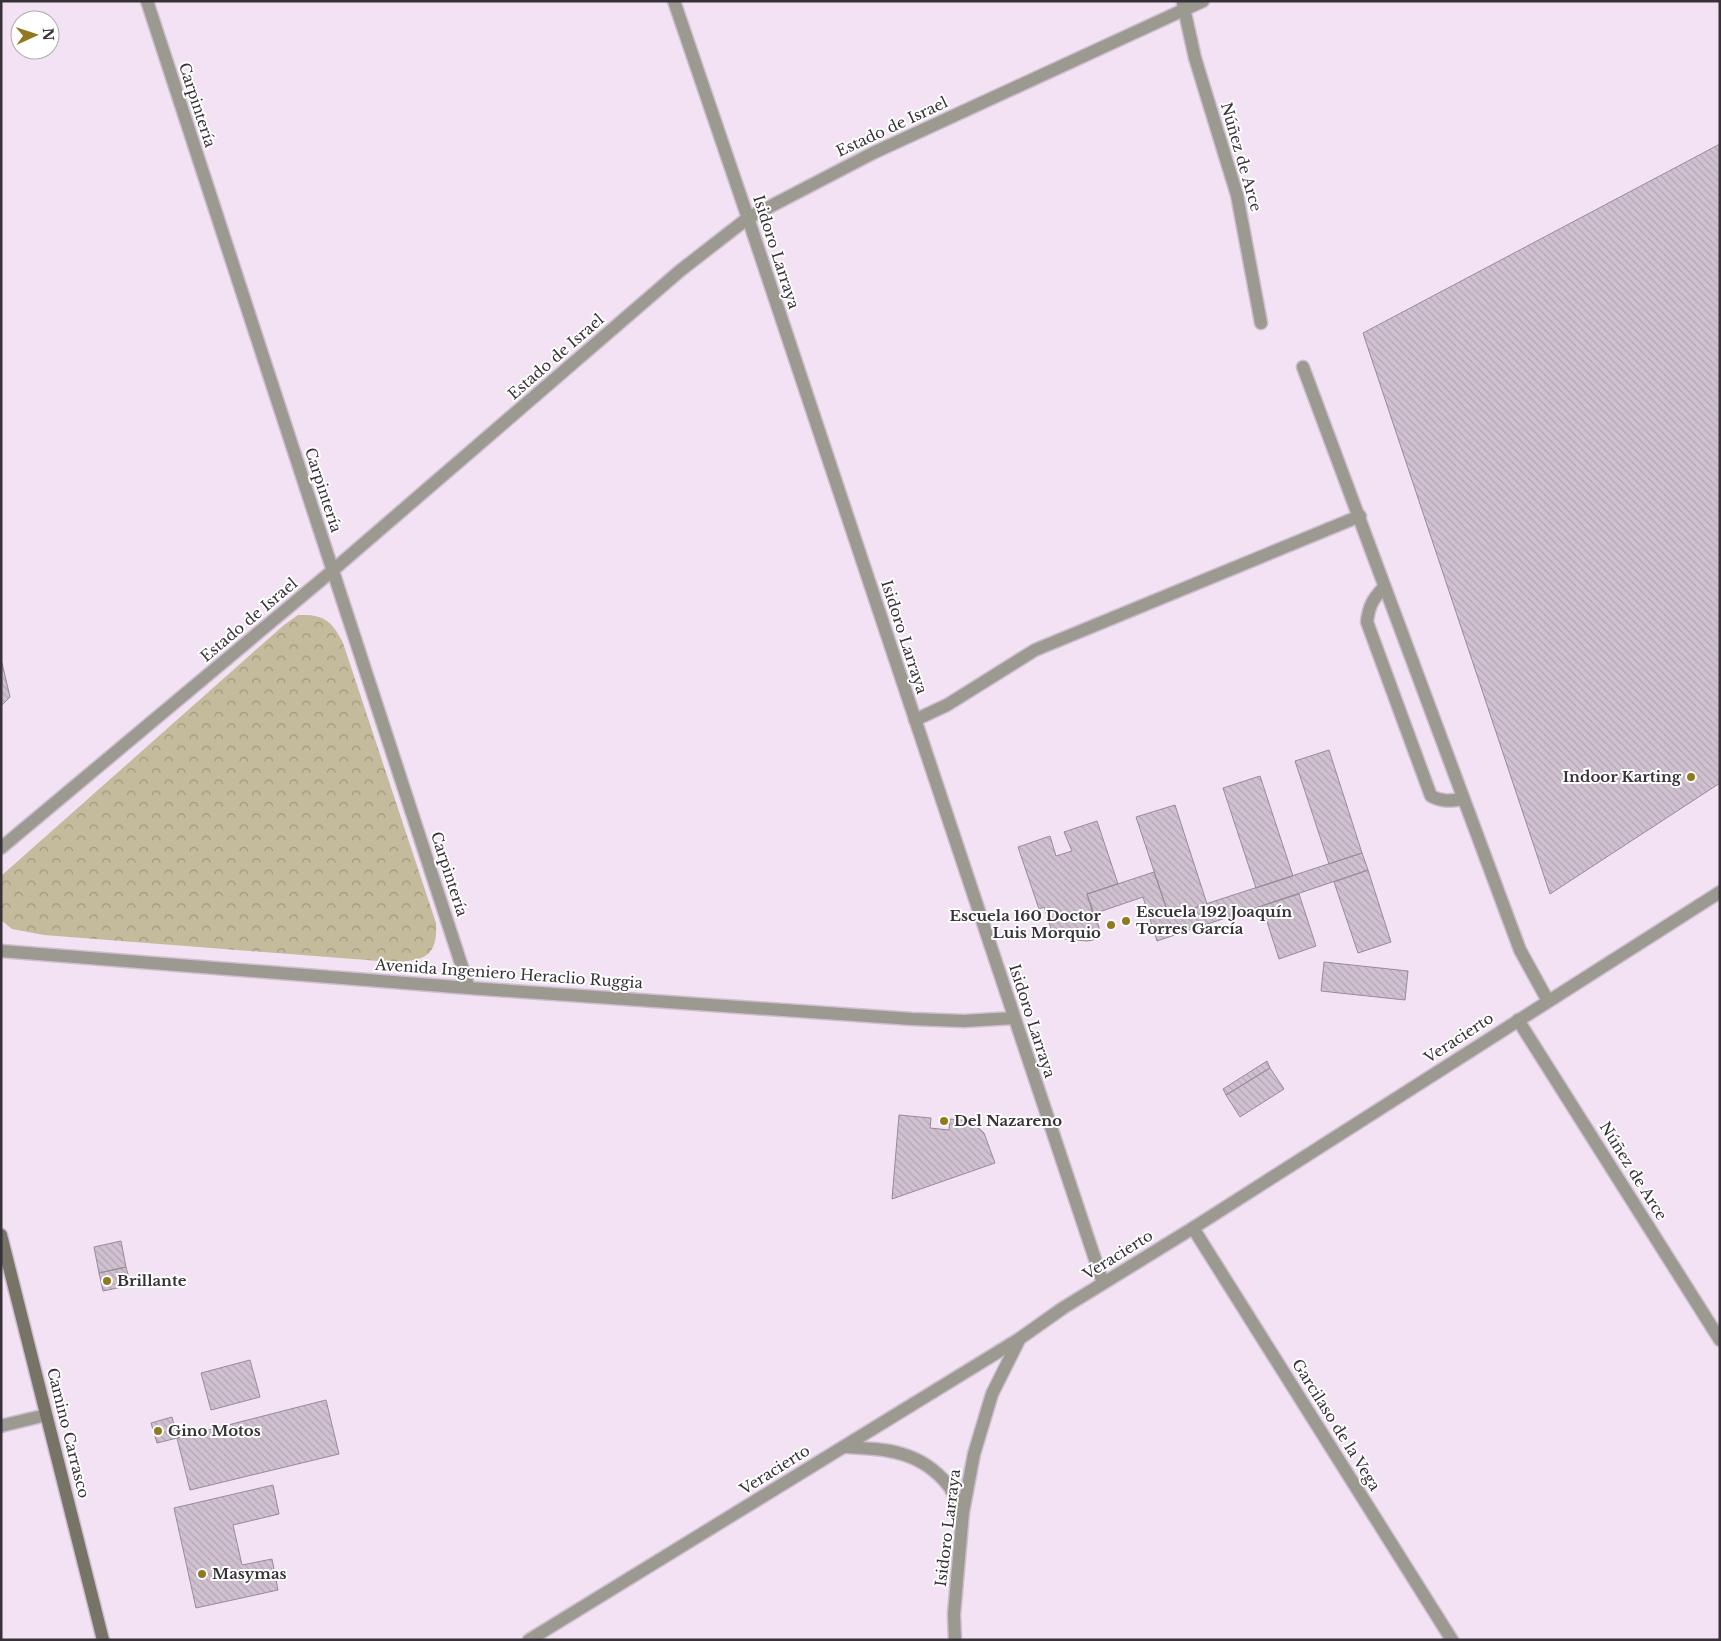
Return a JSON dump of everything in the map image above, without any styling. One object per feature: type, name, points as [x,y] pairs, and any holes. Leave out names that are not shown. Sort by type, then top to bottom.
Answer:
[{"type":"main road","name":"Camino Carrasco","points":[[1,1235],[103,1640]]},
{"type":"street","name":"Carpintería","points":[[147,1],[469,988]]},
{"type":"street","name":"Isidoro Larraya","points":[[674,1],[1102,1283]]},
{"type":"street","name":"Estado de Israel","points":[[1,848],[332,572],[681,270],[748,218],[873,153],[1184,5],[1203,1]]},
{"type":"street","name":"Núñez de Arce","points":[[1184,5],[1195,58],[1237,195],[1261,323]]},
{"type":"street","points":[[1303,367],[1520,950],[1548,1000]]},
{"type":"street","points":[[914,720],[947,705],[1035,650],[1360,516]]},
{"type":"street","points":[[1384,587],[1369,608],[1367,622],[1431,796],[1438,800],[1463,799]]},
{"type":"street","name":"Veracierto","points":[[529,1640],[1019,1339],[1102,1283],[1193,1228],[1720,892]]},
{"type":"street","name":"Avenida Ingeniero Heraclio Ruggia","points":[[1,951],[469,988],[912,1019],[964,1021],[1014,1018]]},
{"type":"street","name":"Núñez de Arce","points":[[1518,1020],[1720,1340]]},
{"type":"street","name":"Garcilaso de la Vega","points":[[1193,1228],[1452,1640]]},
{"type":"street","name":"Isidoro Larraya","points":[[955,1640],[954,1614],[963,1512],[974,1454],[992,1394],[1019,1339]]},
{"type":"street","points":[[1,1426],[46,1415]]},
{"type":"street","points":[[844,1447],[886,1449],[910,1456],[933,1471],[948,1486],[963,1512]]},
{"type":"green space","points":[[298,615],[314,616],[326,620],[335,629],[343,643],[436,923],[436,935],[431,950],[420,958],[392,962],[44,935],[12,929],[1,920],[1,876],[284,625]]},
{"type":"building","points":[[1720,144],[1720,783],[1550,894],[1363,333]]},
{"type":"building","points":[[1,663],[10,697],[1,706]]},
{"type":"building","points":[[1329,750],[1362,853],[1329,864],[1295,761]]},
{"type":"building","points":[[1260,776],[1293,876],[1256,888],[1223,788]]},
{"type":"building","points":[[1175,805],[1207,904],[1169,916],[1136,817]]},
{"type":"building","points":[[1097,821],[1118,884],[1087,894],[1099,927],[1098,936],[1093,940],[1087,941],[1054,938],[1044,907],[1039,909],[1018,847],[1050,836],[1056,856],[1072,851],[1064,832]]},
{"type":"building","points":[[1362,853],[1368,870],[1157,941],[1143,897],[1093,914],[1087,894],[1154,872],[1169,916]]},
{"type":"building","points":[[1368,870],[1391,942],[1358,953],[1334,882]]},
{"type":"building","points":[[1299,894],[1316,946],[1279,959],[1262,906]]},
{"type":"building","points":[[1324,962],[1408,971],[1405,1000],[1321,991]]},
{"type":"building","points":[[1267,1061],[1270,1068],[1226,1095],[1223,1089]]},
{"type":"building","points":[[1270,1068],[1284,1089],[1240,1117],[1226,1095]]},
{"type":"building","points":[[899,1115],[931,1118],[930,1128],[949,1130],[950,1119],[971,1121],[984,1133],[995,1163],[892,1199]]},
{"type":"building","points":[[121,1241],[126,1267],[99,1273],[94,1247]]},
{"type":"building","points":[[126,1267],[131,1285],[103,1291],[99,1273]]},
{"type":"building","points":[[250,1360],[260,1397],[211,1410],[201,1373]]},
{"type":"building","points":[[326,1400],[339,1454],[190,1490],[177,1438]]},
{"type":"building","points":[[172,1417],[177,1438],[157,1443],[151,1423]]},
{"type":"building","points":[[273,1485],[279,1514],[233,1525],[242,1565],[272,1559],[278,1590],[196,1608],[174,1508]]},
{"type":"place","name":"Indoor Karting","points":[[1691,777]]},
{"type":"place","name":"Escuela 192 Joaquín Torres García","points":[[1126,921]]},
{"type":"place","name":"Escuela 160 Doctor Luis Morquio","points":[[1111,925]]},
{"type":"place","name":"Del Nazareno","points":[[944,1121]]},
{"type":"place","name":"Brillante","points":[[107,1281]]},
{"type":"place","name":"Gino Motos","points":[[158,1431]]},
{"type":"place","name":"Masymas","points":[[202,1574]]}]
